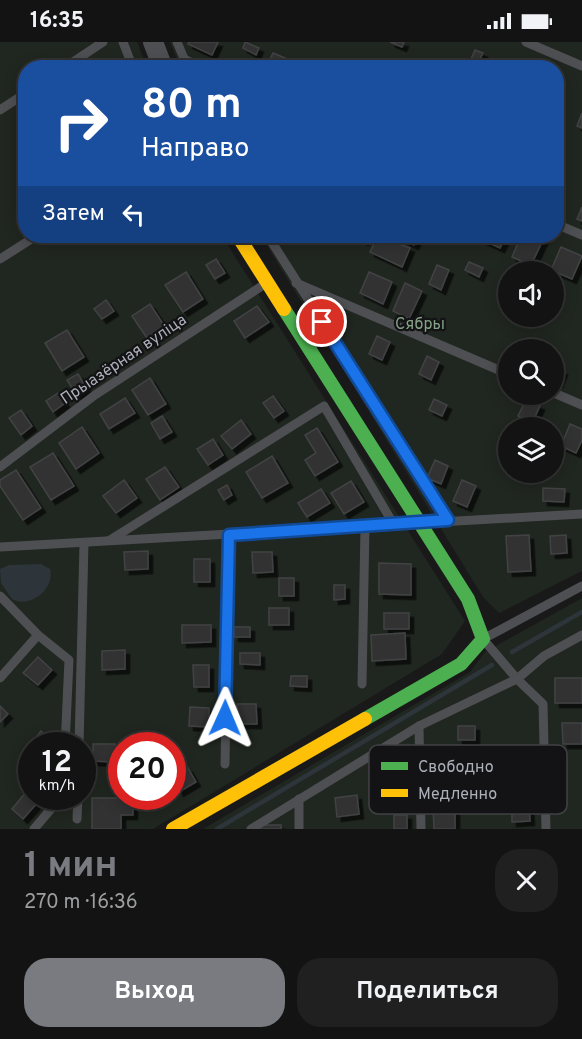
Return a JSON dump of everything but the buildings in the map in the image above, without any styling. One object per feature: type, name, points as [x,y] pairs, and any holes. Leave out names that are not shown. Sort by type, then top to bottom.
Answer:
[{"type":"street","points":[[153,42],[160,60]]},
{"type":"street","points":[[173,829],[460,663],[483,639],[468,599],[242,243]]},
{"type":"lane","points":[[76,60],[103,42]]},
{"type":"lane","points":[[123,42],[130,60]]},
{"type":"lane","points":[[177,42],[185,60]]},
{"type":"lane","points":[[526,42],[582,66]]},
{"type":"lane","points":[[0,110],[18,98]]},
{"type":"lane","points":[[564,227],[582,235]]},
{"type":"lane","points":[[0,260],[26,243]]},
{"type":"lane","points":[[272,243],[448,520]]},
{"type":"lane","name":"Прыазёрная вуліца","points":[[0,467],[95,395],[267,282]]},
{"type":"lane","points":[[296,283],[498,370]]},
{"type":"lane","points":[[564,397],[582,405]]},
{"type":"lane","points":[[108,542],[324,406],[394,525]]},
{"type":"lane","points":[[0,547],[581,514]]},
{"type":"lane","points":[[362,684],[365,527]]},
{"type":"lane","points":[[225,764],[229,535]]},
{"type":"lane","points":[[79,732],[84,543]]},
{"type":"lane","points":[[544,745],[543,704],[517,679],[483,639],[582,586]]},
{"type":"lane","points":[[0,596],[38,635],[69,660],[66,732]]},
{"type":"lane","points":[[0,678],[38,635]]},
{"type":"lane","points":[[389,745],[420,726],[517,679],[544,656],[582,635]]},
{"type":"lane","points":[[420,726],[420,745]]},
{"type":"lane","points":[[251,829],[369,757]]},
{"type":"lane","points":[[299,800],[299,829]]},
{"type":"lane","points":[[34,829],[50,810]]},
{"type":"lane","points":[[77,810],[77,819]]},
{"type":"lane","points":[[421,814],[421,829]]},
{"type":"lane","points":[[546,814],[546,829]]},
{"type":"green space","points":[[0,42],[137,42],[144,60],[18,60],[18,243],[226,243],[465,621],[442,654],[186,809],[186,732],[108,732],[108,810],[184,810],[153,829],[0,829]]},
{"type":"green space","name":"Сябры","points":[[170,42],[582,42],[582,571],[499,613],[483,597],[265,243],[564,243],[564,60],[177,60]]},
{"type":"green space","points":[[582,598],[582,829],[203,829],[470,672],[485,652]]},
{"type":"shaded area","points":[[41,564],[50,569],[51,576],[45,590],[40,595],[26,601],[12,599],[1,583],[0,569],[9,565]]},
{"type":"waterway","points":[[512,652],[582,612]]},
{"type":"waterway","points":[[217,829],[492,665]]},
{"type":"traffic: fast","points":[[284,309],[468,599],[483,639],[461,664],[365,719]]},
{"type":"traffic: slow","points":[[242,243],[284,309]]},
{"type":"traffic: slow","points":[[173,829],[365,719]]},
{"type":"route","points":[[225,718],[229,535],[420,524],[448,520],[322,322]]}]
